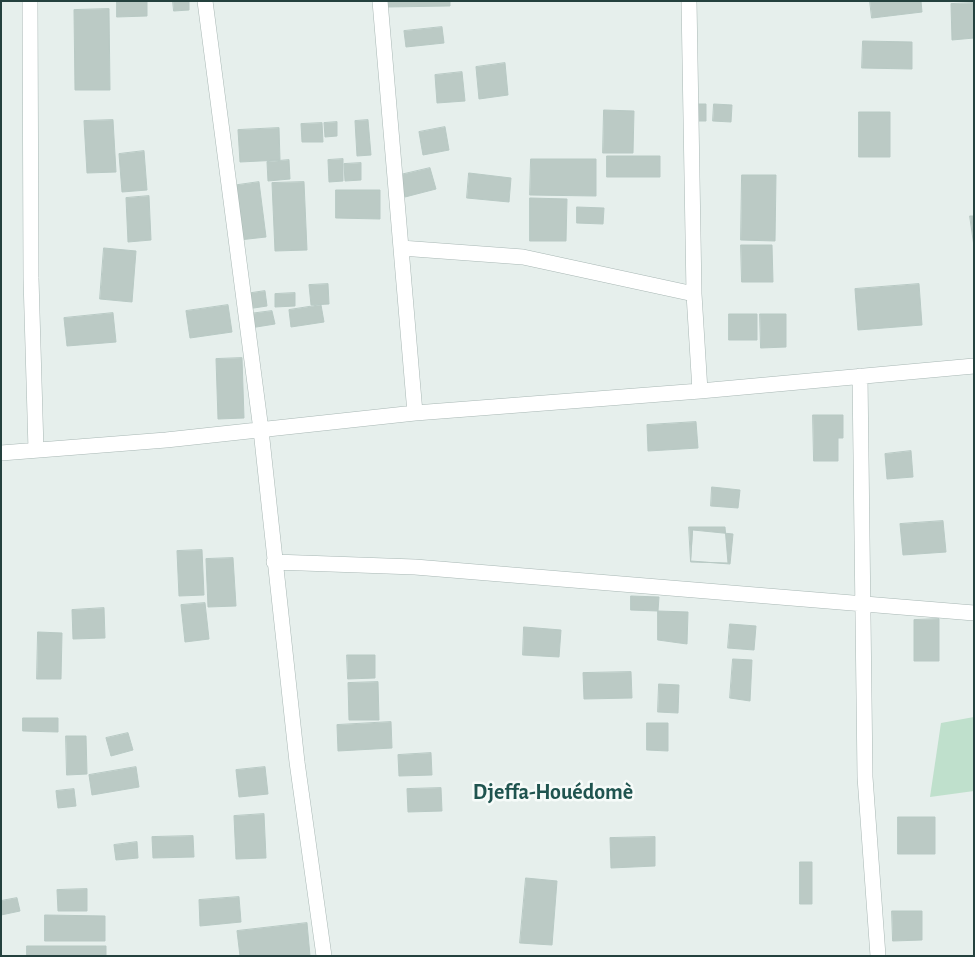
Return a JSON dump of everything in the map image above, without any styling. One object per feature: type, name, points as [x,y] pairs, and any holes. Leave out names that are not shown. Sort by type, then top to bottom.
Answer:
[{"type":"street","points":[[30,1],[31,278],[36,450]]},
{"type":"street","points":[[205,1],[261,430],[297,762],[324,956]]},
{"type":"street","points":[[380,1],[415,413]]},
{"type":"street","points":[[689,1],[694,294],[700,391]]},
{"type":"street","points":[[401,248],[523,257],[694,294]]},
{"type":"street","points":[[1,453],[166,440],[415,413],[700,391],[974,366]]},
{"type":"street","points":[[860,376],[865,777],[878,956]]},
{"type":"street","points":[[274,562],[415,567],[715,590],[863,605],[974,613]]},
{"type":"green space","points":[[974,717],[974,791],[930,797],[941,723]]},
{"type":"building","points":[[117,1],[147,1],[147,16],[117,17]]},
{"type":"building","points":[[173,1],[189,1],[189,10],[174,11]]},
{"type":"building","points":[[386,1],[450,1],[450,6],[386,7]]},
{"type":"building","points":[[870,1],[921,1],[922,12],[872,18]]},
{"type":"building","points":[[974,3],[974,38],[952,40],[951,4]]},
{"type":"building","points":[[109,9],[110,90],[75,90],[74,10]]},
{"type":"building","points":[[442,27],[444,43],[406,47],[404,31]]},
{"type":"building","points":[[863,41],[912,42],[912,69],[862,68]]},
{"type":"building","points":[[505,63],[508,95],[479,99],[476,67]]},
{"type":"building","points":[[462,72],[465,101],[437,103],[435,75]]},
{"type":"building","points":[[692,104],[706,104],[706,121],[692,121]]},
{"type":"building","points":[[714,104],[732,105],[731,122],[713,121]]},
{"type":"building","points":[[604,110],[634,111],[633,153],[603,153]]},
{"type":"building","points":[[859,112],[890,112],[890,157],[859,157]]},
{"type":"building","points":[[113,120],[116,172],[87,173],[84,121]]},
{"type":"building","points":[[368,120],[371,155],[357,156],[355,121]]},
{"type":"building","points":[[337,122],[337,136],[325,137],[324,123]]},
{"type":"building","points":[[322,123],[323,142],[302,142],[301,124]]},
{"type":"building","points":[[445,127],[449,150],[423,155],[419,132]]},
{"type":"building","points":[[279,128],[280,160],[240,162],[238,130]]},
{"type":"building","points":[[144,151],[147,190],[122,192],[119,154]]},
{"type":"building","points":[[607,156],[660,156],[660,177],[607,177]]},
{"type":"building","points":[[343,159],[343,181],[329,182],[328,160]]},
{"type":"building","points":[[531,159],[596,159],[596,196],[530,195]]},
{"type":"building","points":[[289,160],[290,179],[268,181],[267,162]]},
{"type":"building","points":[[361,163],[361,180],[345,181],[344,164]]},
{"type":"building","points":[[430,168],[436,189],[405,197],[400,175]]},
{"type":"building","points":[[469,173],[511,178],[509,202],[467,198]]},
{"type":"building","points":[[742,175],[776,175],[775,241],[741,240]]},
{"type":"building","points":[[259,182],[266,237],[239,240],[231,186]]},
{"type":"building","points":[[304,182],[307,250],[275,251],[272,183]]},
{"type":"building","points":[[336,190],[380,190],[380,219],[336,218]]},
{"type":"building","points":[[149,196],[151,240],[128,242],[126,198]]},
{"type":"building","points":[[530,198],[567,199],[566,241],[530,241]]},
{"type":"building","points":[[577,207],[604,208],[603,224],[577,223]]},
{"type":"building","points":[[970,216],[974,216],[974,246]]},
{"type":"building","points":[[741,245],[772,245],[773,282],[742,282]]},
{"type":"building","points":[[104,248],[136,251],[132,302],[100,299]]},
{"type":"building","points":[[328,284],[329,304],[311,305],[309,285]]},
{"type":"building","points":[[919,284],[922,325],[858,330],[855,289]]},
{"type":"building","points":[[265,291],[267,306],[247,309],[245,294]]},
{"type":"building","points":[[295,293],[295,306],[275,307],[275,294]]},
{"type":"building","points":[[228,305],[232,332],[190,338],[186,311]]},
{"type":"building","points":[[321,305],[324,322],[291,327],[289,310]]},
{"type":"building","points":[[272,311],[275,324],[250,328],[249,314]]},
{"type":"building","points":[[113,313],[116,342],[67,346],[64,318]]},
{"type":"building","points":[[729,314],[757,314],[757,340],[729,340]]},
{"type":"building","points":[[760,314],[786,314],[786,347],[761,348]]},
{"type":"building","points":[[242,358],[244,418],[218,419],[216,359]]},
{"type":"building","points":[[813,415],[843,415],[843,438],[838,438],[838,461],[814,461]]},
{"type":"building","points":[[696,422],[698,448],[648,451],[647,425]]},
{"type":"building","points":[[911,451],[913,477],[887,479],[885,454]]},
{"type":"building","points":[[712,487],[740,490],[738,508],[711,506]]},
{"type":"building","points":[[943,521],[946,552],[903,555],[900,524]]},
{"type":"building","points":[[689,527],[725,527],[728,563],[691,562]]},
{"type":"building","points":[[693,530],[733,534],[730,564],[691,561]]},
{"type":"building","points":[[202,550],[204,595],[179,596],[177,551]]},
{"type":"building","points":[[233,558],[236,606],[208,607],[206,559]]},
{"type":"building","points":[[631,596],[659,597],[658,611],[631,610]]},
{"type":"building","points":[[205,603],[209,639],[185,642],[181,605]]},
{"type":"building","points":[[104,608],[105,638],[73,639],[72,610]]},
{"type":"building","points":[[658,611],[688,612],[687,644],[658,640]]},
{"type":"building","points":[[939,619],[939,661],[914,661],[914,620]]},
{"type":"building","points":[[730,624],[756,626],[754,650],[728,648]]},
{"type":"building","points":[[524,627],[561,630],[559,657],[523,655]]},
{"type":"building","points":[[38,632],[62,633],[61,679],[37,679]]},
{"type":"building","points":[[347,655],[375,655],[375,678],[348,679]]},
{"type":"building","points":[[733,659],[752,660],[750,701],[730,698]]},
{"type":"building","points":[[631,672],[632,698],[584,699],[583,673]]},
{"type":"building","points":[[378,682],[379,720],[349,720],[348,683]]},
{"type":"building","points":[[659,684],[679,685],[678,713],[658,712]]},
{"type":"building","points":[[23,718],[58,718],[58,732],[23,731]]},
{"type":"building","points":[[391,722],[392,748],[338,751],[337,725]]},
{"type":"building","points":[[647,723],[668,723],[668,751],[647,750]]},
{"type":"building","points":[[128,733],[133,750],[111,756],[106,738]]},
{"type":"building","points":[[66,736],[86,736],[87,774],[67,775]]},
{"type":"building","points":[[431,753],[432,775],[399,776],[398,755]]},
{"type":"building","points":[[136,767],[139,787],[92,795],[89,775]]},
{"type":"building","points":[[265,767],[268,794],[239,797],[236,770]]},
{"type":"building","points":[[441,788],[442,811],[408,812],[407,789]]},
{"type":"building","points":[[74,789],[76,806],[58,808],[56,791]]},
{"type":"building","points":[[264,814],[266,858],[236,859],[234,816]]},
{"type":"building","points":[[898,817],[935,817],[935,854],[898,854]]},
{"type":"building","points":[[193,836],[194,857],[153,858],[152,837]]},
{"type":"building","points":[[655,837],[655,866],[611,868],[610,838]]},
{"type":"building","points":[[137,842],[138,858],[116,860],[114,845]]},
{"type":"building","points":[[800,862],[812,862],[812,904],[800,904]]},
{"type":"building","points":[[526,878],[557,881],[552,945],[520,943]]},
{"type":"building","points":[[87,889],[87,911],[58,911],[57,890]]},
{"type":"building","points":[[239,897],[241,922],[200,926],[199,900]]},
{"type":"building","points":[[17,898],[20,911],[1,915],[1,901]]},
{"type":"building","points":[[892,911],[922,911],[922,940],[893,941]]},
{"type":"building","points":[[45,915],[105,916],[105,941],[45,941]]},
{"type":"building","points":[[307,923],[310,956],[240,956],[237,931]]},
{"type":"building","points":[[27,946],[106,946],[106,956],[27,956]]},
{"type":"district","name":"Djeffa-Houédomè","points":[[553,792]]}]
